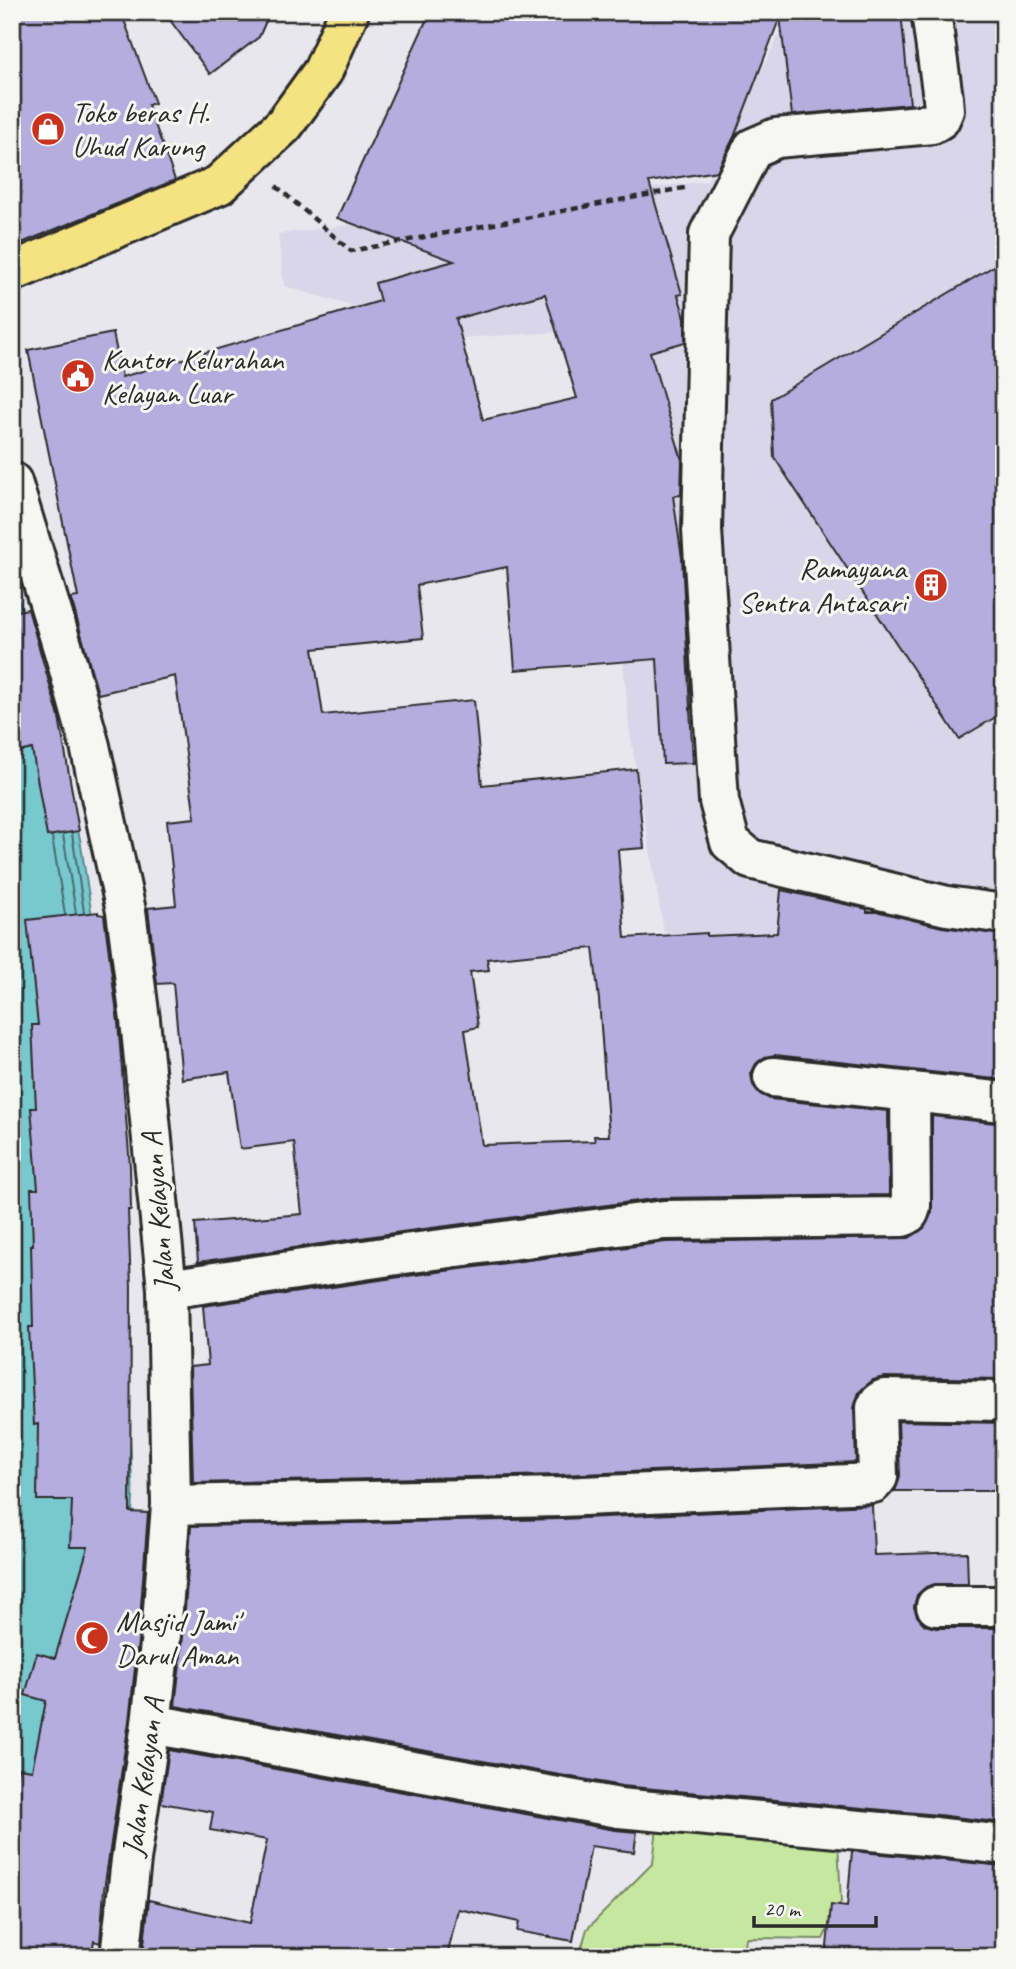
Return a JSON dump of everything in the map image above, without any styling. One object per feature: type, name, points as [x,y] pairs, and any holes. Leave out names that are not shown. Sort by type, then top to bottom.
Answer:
[{"type":"main road","points":[[12,272],[219,185],[284,125],[323,71],[349,12]]},
{"type":"street","points":[[931,12],[943,98],[944,110],[940,119],[932,124],[776,138],[753,148],[709,234],[702,530],[719,801],[730,842],[750,859],[947,906],[1004,914]]},
{"type":"street","name":"Jalan Kelayan A","points":[[12,482],[90,746],[125,911],[140,1020],[167,1289],[171,1505],[151,1724],[120,1957]]},
{"type":"street","points":[[774,1077],[1004,1102]]},
{"type":"street","points":[[167,1289],[664,1220],[907,1216],[911,1205],[910,1092]]},
{"type":"street","points":[[171,1505],[561,1497],[873,1482],[878,1477],[878,1402],[884,1399],[1004,1402]]},
{"type":"street","points":[[936,1605],[1004,1606]]},
{"type":"street","points":[[151,1724],[619,1808],[1004,1845]]},
{"type":"path","points":[[246,160],[351,251],[737,178]]},
{"type":"shaded area","points":[[809,12],[1004,12],[1004,981],[773,972],[664,932],[629,727],[594,330],[460,338],[284,286],[278,234],[707,181],[783,27]]},
{"type":"green space","points":[[658,1818],[838,1841],[841,1902],[823,1939],[746,1938],[744,1957],[579,1957],[587,1929],[653,1863]]},
{"type":"water","points":[[12,579],[80,839],[108,1019],[133,1499],[127,1589],[12,1957]]},
{"type":"building","points":[[12,12],[121,12],[155,103],[148,105],[175,180],[12,247]]},
{"type":"building","points":[[164,12],[270,12],[259,37],[210,74]]},
{"type":"building","points":[[430,12],[901,12],[910,104],[792,115],[780,17],[734,137],[717,171],[649,182],[682,294],[678,295],[685,318],[685,342],[650,352],[682,460],[681,495],[673,496],[682,558],[693,763],[663,764],[657,659],[515,670],[507,567],[417,585],[423,638],[313,649],[323,715],[474,700],[482,785],[636,769],[644,848],[618,850],[625,938],[707,933],[707,936],[777,933],[781,890],[867,909],[867,912],[880,912],[942,927],[1004,935],[1004,1080],[775,1055],[765,1057],[756,1064],[751,1074],[753,1085],[760,1094],[770,1099],[888,1111],[889,1195],[661,1198],[198,1262],[195,1223],[302,1214],[294,1142],[240,1149],[229,1072],[182,1079],[173,983],[157,984],[148,908],[176,905],[167,821],[195,818],[175,676],[98,694],[71,598],[78,597],[28,350],[113,333],[122,377],[380,301],[375,283],[454,261],[337,218]],"holes":[[[545,294],[577,398],[483,420],[456,319]],[[593,948],[609,1136],[594,1136],[595,1141],[482,1145],[465,1030],[478,1027],[470,972],[489,970],[487,959]]]},
{"type":"building","name":"Ramayana Sentra Antasari","points":[[1004,260],[1004,712],[959,739],[774,457],[771,399]]},
{"type":"building","points":[[28,609],[59,717],[79,831],[47,836],[32,749],[12,754],[12,612]]},
{"type":"building","points":[[98,912],[104,915],[118,1022],[130,1166],[130,1512],[148,1513],[139,1633],[104,1890],[100,1943],[94,1941],[91,1957],[12,1957],[12,1799],[19,1768],[32,1770],[46,1701],[25,1695],[37,1653],[55,1658],[88,1547],[70,1547],[72,1500],[37,1500],[38,1424],[34,1425],[29,1327],[33,1327],[31,1189],[38,1189],[31,1108],[36,1108],[32,1025],[38,1025],[27,920]]},
{"type":"building","points":[[932,1116],[1004,1124],[1004,1379],[884,1377],[873,1380],[859,1392],[854,1408],[856,1462],[560,1475],[193,1483],[190,1367],[208,1365],[203,1306],[666,1242],[909,1238],[924,1228],[932,1212]]},
{"type":"building","points":[[898,1421],[1004,1423],[1004,1491],[895,1491],[900,1476]]},
{"type":"building","points":[[872,1505],[874,1555],[967,1552],[968,1584],[935,1584],[926,1587],[917,1595],[914,1607],[917,1616],[925,1625],[936,1628],[1004,1628],[1004,1823],[622,1786],[175,1706],[191,1526],[561,1519]]},
{"type":"building","points":[[169,1750],[637,1832],[634,1852],[591,1846],[573,1941],[517,1931],[519,1922],[458,1909],[447,1957],[160,1957],[143,1953],[149,1900],[250,1923],[267,1840],[210,1830],[213,1812],[161,1803]]},
{"type":"building","points":[[852,1851],[1004,1866],[1004,1957],[826,1957],[831,1905],[847,1907]]},
{"type":"place","name":"Toko beras H. Uhud Karung","points":[[48,129]]},
{"type":"place","name":"Kantor Kelurahan Kelayan Luar","points":[[78,376]]},
{"type":"place","name":"Ramayana Sentra Antasari","points":[[931,585]]},
{"type":"place","name":"Masjid Jami' Darul Aman","points":[[92,1638]]}]
